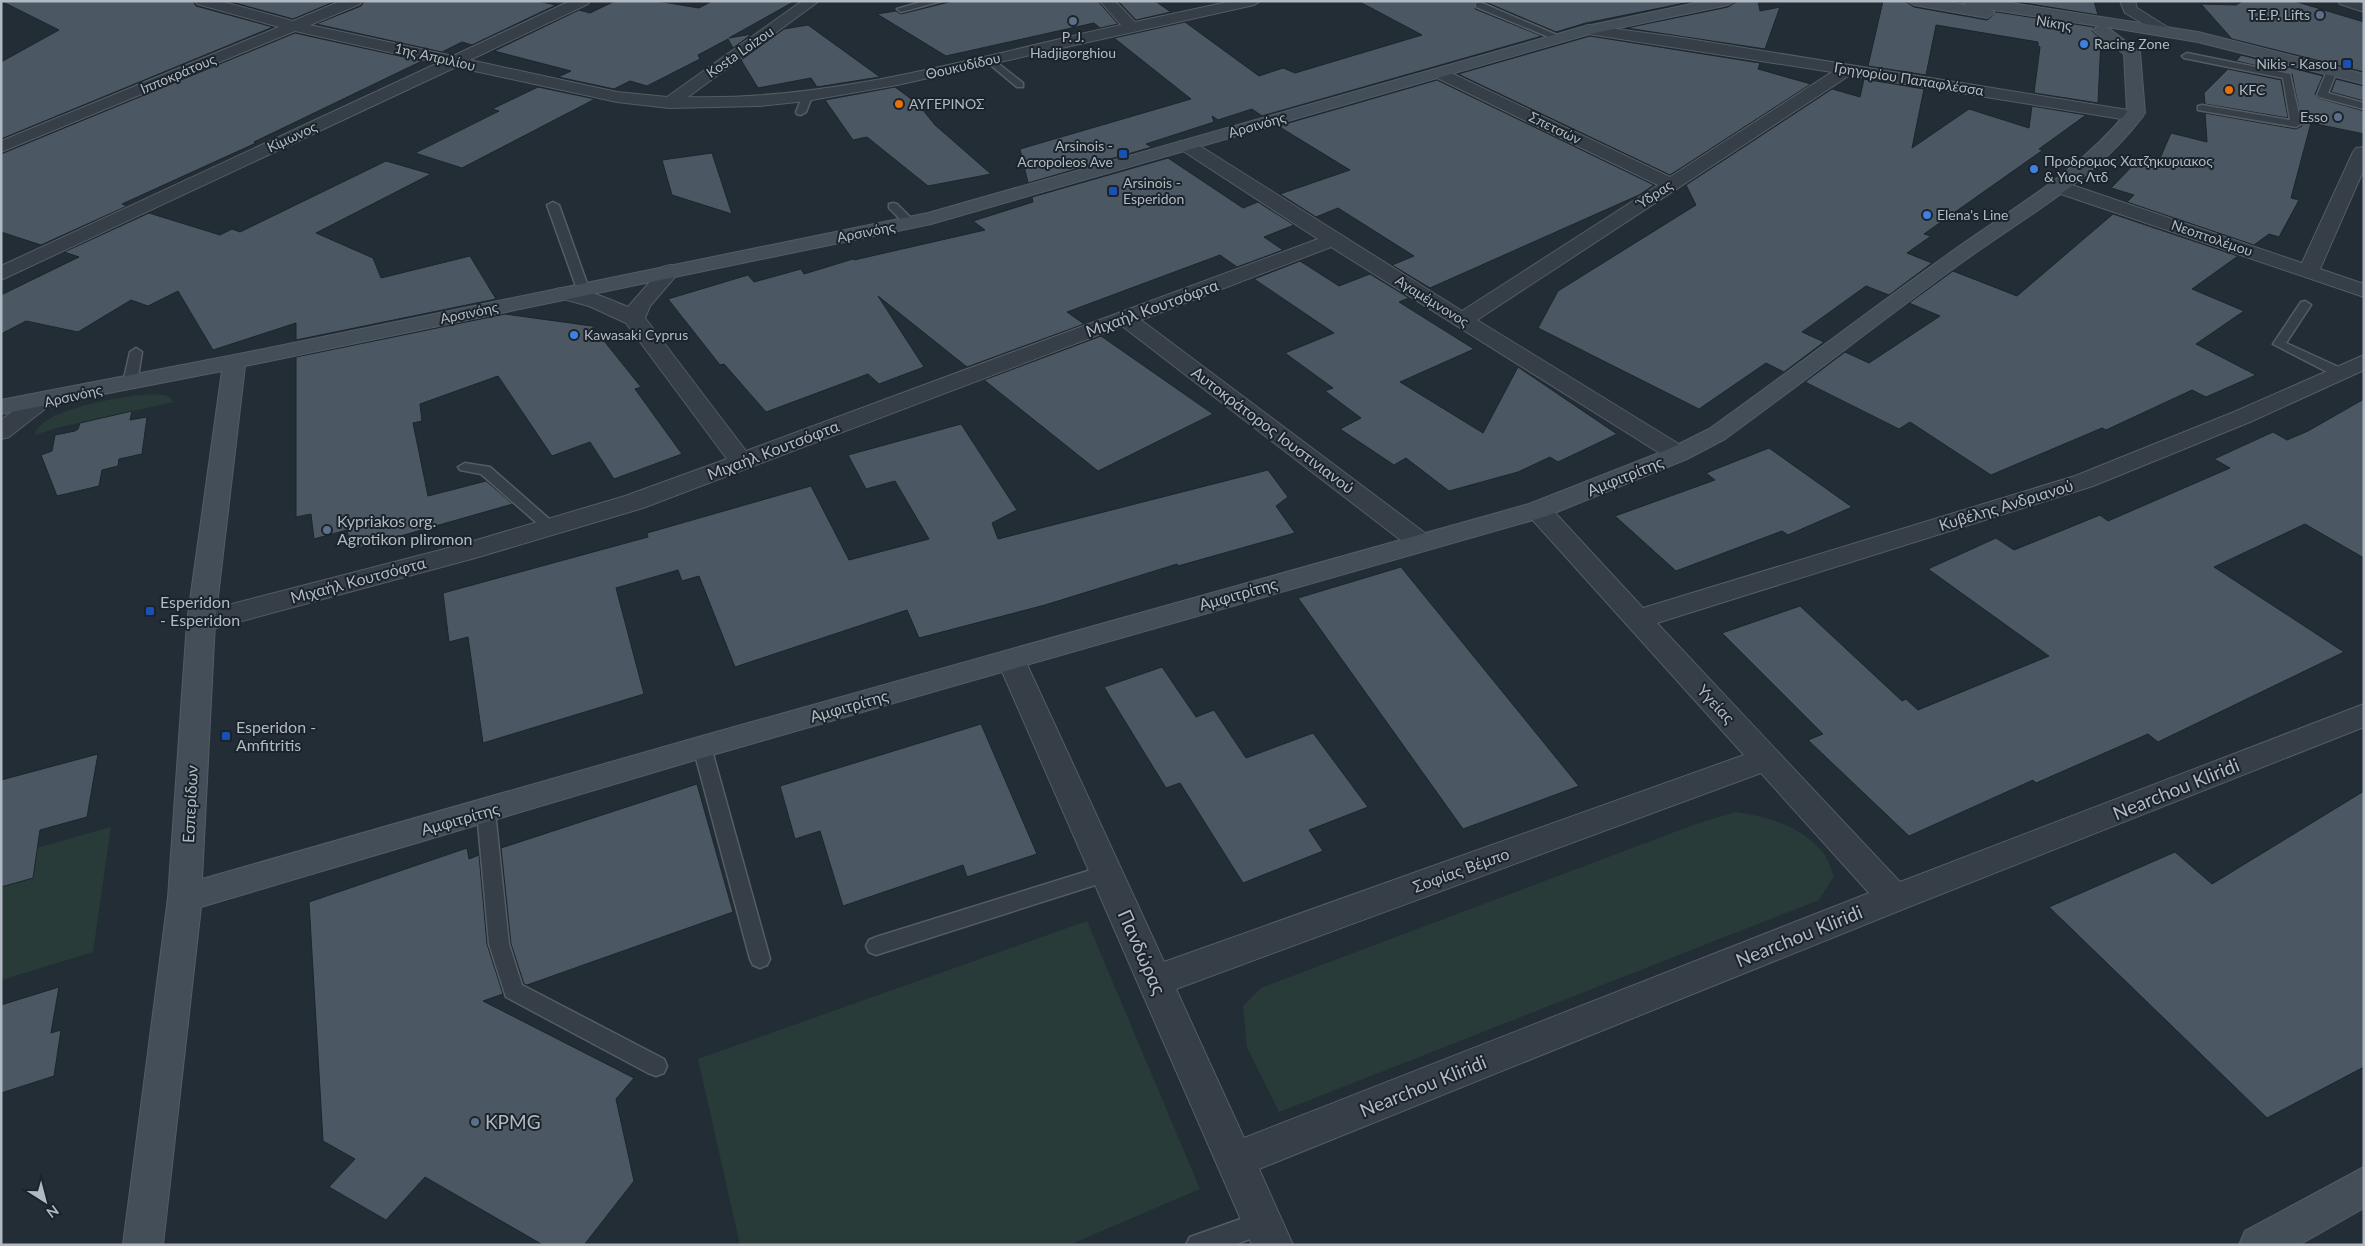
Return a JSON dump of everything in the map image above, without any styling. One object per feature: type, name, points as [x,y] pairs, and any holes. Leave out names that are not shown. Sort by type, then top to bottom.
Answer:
[{"type":"street","name":"1ης Απριλίου","points":[[202,1],[294,26],[617,97],[669,103]]},
{"type":"street","name":"Ιπποκράτους","points":[[1,147],[355,1]]},
{"type":"street","name":"Κίμωνος","points":[[1,274],[582,1]]},
{"type":"street","name":"Kosta Loizou","points":[[669,103],[812,1]]},
{"type":"street","points":[[1107,1],[1132,28]]},
{"type":"street","name":"Θουκυδίδου","points":[[669,103],[804,104],[860,89],[1254,1]]},
{"type":"street","name":"Αρσινόης","points":[[1,432],[42,400],[910,223],[990,203],[1587,30],[1728,1]]},
{"type":"street","name":"Νίκης","points":[[1914,1],[2100,25]]},
{"type":"street","name":"Νίκης","points":[[1968,1],[2169,36],[2255,58],[2312,66],[2364,79]]},
{"type":"street","points":[[2134,116],[2136,113],[2132,52],[2100,25],[2128,6],[2169,36]]},
{"type":"street","name":"Γρηγορίου Παπαφλέσσα","points":[[1659,15],[1656,23],[1657,28],[1683,42]]},
{"type":"street","name":"Γρηγορίου Παπαφλέσσα","points":[[1587,30],[1683,42],[2134,116]]},
{"type":"street","points":[[2132,52],[2169,36]]},
{"type":"street","name":"Ύδρας","points":[[1462,320],[1848,70]]},
{"type":"street","name":"Σπετσών","points":[[1440,73],[1671,184]]},
{"type":"street","name":"Αμφιτρίτης","points":[[184,898],[486,812],[702,747],[1538,510],[1678,454],[1717,434],[1940,269],[2059,187],[2115,139],[2134,116]]},
{"type":"street","name":"Αγαμέμνονος","points":[[1186,145],[1333,240],[1678,454]]},
{"type":"street","points":[[2309,271],[2362,152]]},
{"type":"street","name":"Νεοπτολέμου","points":[[2059,187],[2364,291]]},
{"type":"street","name":"Μιχαήλ Κουτσόφτα","points":[[201,622],[551,528],[634,502],[1333,240]]},
{"type":"street","points":[[634,318],[640,304],[670,271]]},
{"type":"street","points":[[573,291],[634,318],[742,462]]},
{"type":"street","name":"Αυτοκράτορος Ιουστινιανού","points":[[1126,318],[1420,542]]},
{"type":"street","name":"Εσπερίδων","points":[[143,1245],[184,898],[201,622],[234,362]]},
{"type":"street","name":"Κυβέλης Ανδριανού","points":[[1638,619],[2084,481],[2242,417],[2364,362]]},
{"type":"street","points":[[1,407],[42,400]]},
{"type":"street","name":"Υγείας","points":[[1538,510],[1894,898]]},
{"type":"street","name":"Πανδώρας","points":[[1011,660],[1268,1234]]},
{"type":"street","name":"Nearchou Kliridi","points":[[1235,1160],[1894,898],[2364,715]]},
{"type":"street","name":"Σοφίας Βέμπο","points":[[1155,981],[1766,759]]},
{"type":"street","points":[[2259,1245],[2364,1186]]},
{"type":"lane","points":[[901,9],[938,1]]},
{"type":"lane","points":[[1479,5],[1559,38]]},
{"type":"lane","points":[[2186,56],[2288,76],[2296,124],[2202,108]]},
{"type":"lane","points":[[990,60],[1020,85]]},
{"type":"lane","points":[[2332,72],[2322,95],[2364,106]]},
{"type":"lane","points":[[553,205],[573,291]]},
{"type":"lane","points":[[893,206],[910,223]]},
{"type":"lane","points":[[2306,305],[2279,344],[2340,373]]},
{"type":"lane","points":[[130,383],[136,352]]},
{"type":"lane","points":[[465,467],[485,470],[551,528]]},
{"type":"lane","points":[[702,747],[760,959]]},
{"type":"lane","points":[[486,812],[499,944],[513,991],[656,1066]]},
{"type":"lane","points":[[876,946],[1107,873]]},
{"type":"lane","points":[[1198,1245],[1268,1234]]},
{"type":"green space","points":[[154,394],[168,396],[174,402],[56,428],[35,435],[41,426],[52,417],[69,410],[107,400]]},
{"type":"green space","points":[[1735,812],[1760,816],[1785,824],[1807,837],[1816,845],[1825,855],[1834,876],[1819,900],[1279,1112],[1247,1047],[1243,1006],[1261,988],[1696,824]]},
{"type":"green space","points":[[111,827],[93,952],[1,980],[1,858]]},
{"type":"green space","points":[[1087,921],[1200,1189],[1069,1245],[740,1245],[698,1059]]},
{"type":"building","points":[[1,1],[193,1],[196,6],[273,27],[1,139],[1,62],[59,30]]},
{"type":"building","points":[[228,1],[336,1],[293,19]]},
{"type":"building","points":[[364,1],[537,1],[556,5],[472,45],[462,42],[442,52],[316,24],[361,6]]},
{"type":"building","points":[[615,1],[657,1],[699,8],[712,1],[795,1],[729,38],[752,34],[733,48],[728,39],[698,55],[700,59],[647,86],[630,81],[614,89],[558,77],[571,71],[494,51],[579,10],[590,13]]},
{"type":"building","points":[[953,1],[1098,1],[1118,24],[1100,28],[1094,23],[946,56],[877,14],[896,11],[901,14]]},
{"type":"building","points":[[1118,1],[1155,1],[1171,12],[1136,20]]},
{"type":"building","points":[[1358,1],[1476,1],[1475,9],[1542,36],[1262,116],[1252,109],[1218,120],[1212,116],[1214,122],[1146,144],[1152,147],[1028,183],[1020,149],[1191,99],[1114,38],[1185,22],[1259,76],[1283,68],[1295,73],[1422,35]]},
{"type":"building","points":[[1483,1],[1695,1],[1586,23],[1556,32]]},
{"type":"building","points":[[1737,1],[1758,1],[1760,11],[1780,7],[1765,49],[1626,28],[1728,7]]},
{"type":"building","points":[[1883,1],[1905,1],[1914,7],[1987,20],[1997,12],[2094,27],[2092,31],[2101,39],[2098,103],[2034,93],[2040,47],[2038,42],[1936,25],[1926,75],[1868,66]]},
{"type":"building","points":[[2012,1],[2094,1],[2098,15]]},
{"type":"building","points":[[2243,1],[2294,1],[2364,22],[2364,72],[2232,39],[2201,4],[2236,5]]},
{"type":"building","points":[[808,25],[880,77],[817,87],[811,78],[758,88],[741,60],[784,29]]},
{"type":"building","points":[[295,33],[422,61],[254,142],[256,143],[122,204],[127,206],[41,245],[1,232],[1,154]]},
{"type":"building","points":[[1590,36],[1760,63],[1758,69],[1811,84],[1670,175],[1458,74]]},
{"type":"building","points":[[2241,55],[2323,76],[2315,94],[2318,98],[2364,111],[2364,134],[2311,123],[2291,198],[2299,200],[2279,237],[2269,234],[2254,245],[2127,202],[2134,195],[2111,188],[2140,158],[2158,163],[2171,133],[2207,142],[2205,113],[2296,129],[2302,126],[2292,74],[2236,61]]},
{"type":"building","points":[[2228,69],[2281,80],[2288,118],[2205,104],[2204,93]]},
{"type":"building","points":[[1864,79],[1924,89],[1912,148],[1969,109],[2029,128],[2032,106],[2086,115],[2039,149],[2043,150],[1924,234],[1931,236],[1907,253],[1932,263],[1889,295],[1866,286],[1802,332],[1824,342],[1784,372],[1766,363],[1699,409],[1538,328],[1558,291],[1696,205],[1686,185],[1832,89],[1860,97]]},
{"type":"building","points":[[2336,79],[2364,86],[2364,101],[2331,92]]},
{"type":"building","points":[[1437,80],[1654,185],[1639,195],[1430,288],[1392,265],[1414,256],[1338,208],[1316,217],[1280,194],[1350,170],[1278,126]]},
{"type":"building","points":[[538,87],[595,99],[462,168],[415,153],[499,111],[492,109]]},
{"type":"building","points":[[895,87],[918,104],[935,125],[991,174],[928,186],[867,137],[853,140],[825,100]]},
{"type":"building","points":[[712,153],[732,214],[672,195],[662,160]]},
{"type":"building","points":[[1168,158],[1243,208],[1258,202],[1294,225],[1264,237],[1283,250],[1237,267],[1220,255],[1067,312],[1084,324],[967,367],[878,296],[924,367],[879,384],[868,374],[766,412],[724,364],[720,365],[668,299],[748,275],[754,282],[801,269],[804,274],[853,259],[985,230],[973,221],[1033,202],[1032,197]]},
{"type":"building","points":[[386,161],[431,174],[316,233],[373,258],[381,278],[470,256],[496,299],[296,340],[296,323],[213,350],[178,291],[148,306],[131,300],[78,332],[26,321],[1,334],[1,295],[79,257],[64,252],[149,213],[220,235],[232,229],[240,232]]},
{"type":"building","points":[[2113,214],[2238,256],[2192,289],[2244,311],[2196,344],[2256,375],[2206,397],[2192,390],[2106,430],[2102,428],[1991,475],[1910,422],[1899,429],[1805,382],[1845,352],[1869,363],[1940,316],[1909,303],[1953,271],[2017,296]]},
{"type":"building","points":[[1300,261],[1339,286],[1370,274],[1409,298],[1399,302],[1474,349],[1400,382],[1483,433],[1518,367],[1617,434],[1558,462],[1550,457],[1518,472],[1449,491],[1406,458],[1394,465],[1340,429],[1361,418],[1325,391],[1333,388],[1285,353],[1334,333],[1254,279]]},
{"type":"building","points":[[505,314],[592,326],[641,387],[635,389],[682,454],[614,479],[590,442],[552,456],[498,376],[420,404],[422,421],[413,423],[428,496],[486,481],[513,504],[351,550],[347,530],[314,539],[311,514],[296,517],[296,357]]},
{"type":"building","points":[[1101,336],[1213,414],[1098,471],[984,380]]},
{"type":"building","points":[[2364,399],[2364,558],[2305,524],[2214,567],[2344,652],[2158,742],[2148,734],[2036,783],[2033,780],[1909,836],[1808,740],[1823,734],[1722,633],[1800,606],[1902,701],[1906,699],[1918,710],[2049,656],[1928,569],[1996,538],[2014,550],[2100,515],[2108,521],[2230,468],[2214,459],[2273,432],[2287,440],[2308,431]]},
{"type":"building","points":[[132,411],[130,420],[147,417],[142,454],[119,459],[118,466],[102,470],[99,486],[57,496],[41,455],[52,451],[55,435],[75,431],[80,423]]},
{"type":"building","points":[[961,424],[1017,510],[992,523],[998,539],[1268,470],[1288,497],[1276,506],[1295,533],[1178,566],[1177,564],[1045,605],[919,638],[907,610],[735,667],[699,576],[682,581],[678,570],[616,588],[644,694],[483,743],[468,637],[449,642],[443,593],[648,537],[647,533],[811,486],[849,560],[929,539],[895,481],[866,489],[848,455]]},
{"type":"building","points":[[1769,448],[1852,507],[1788,535],[1782,531],[1676,571],[1615,516],[1715,480],[1706,473]]},
{"type":"building","points":[[1401,567],[1579,786],[1463,829],[1298,598]]},
{"type":"building","points":[[1162,667],[1196,717],[1214,710],[1246,758],[1313,733],[1368,807],[1309,830],[1323,851],[1243,883],[1180,783],[1166,788],[1104,687]]},
{"type":"building","points":[[981,724],[1037,854],[967,877],[963,865],[843,906],[820,831],[795,839],[780,786]]},
{"type":"building","points":[[98,754],[87,817],[40,830],[33,878],[1,887],[1,780]]},
{"type":"building","points":[[697,784],[733,912],[527,985],[524,984],[511,944],[501,848]]},
{"type":"building","points":[[2364,791],[2364,1067],[2267,1118],[2049,907],[2175,852],[2212,884]]},
{"type":"building","points":[[467,848],[469,859],[479,855],[487,944],[503,994],[483,1001],[634,1078],[616,1099],[634,1181],[584,1245],[543,1245],[425,1177],[386,1220],[329,1187],[355,1159],[323,1141],[309,902]]},
{"type":"building","points":[[59,987],[51,1033],[61,1030],[54,1076],[1,1093],[1,1005]]},
{"type":"place","name":"T.E.P. Lifts","points":[[2320,15]]},
{"type":"place","name":"P. J. Hadjigorghiou","points":[[1073,21]]},
{"type":"place","name":"Racing Zone","points":[[2084,44]]},
{"type":"place","name":"Nikis - Kasou","points":[[2347,64]]},
{"type":"place","name":"KFC","points":[[2229,90]]},
{"type":"place","name":"ΑΥΓΕΡΙΝΟΣ","points":[[899,104]]},
{"type":"place","name":"Esso","points":[[2338,117]]},
{"type":"place","name":"Arsinois - Acropoleos Ave","points":[[1123,154]]},
{"type":"place","name":"Προδρομος Χατζηκυριακος & Υιος Λτδ","points":[[2034,169]]},
{"type":"place","name":"Arsinois - Esperidon","points":[[1113,191]]},
{"type":"place","name":"Elena's Line","points":[[1927,215]]},
{"type":"place","name":"Kawasaki Cyprus","points":[[574,335]]},
{"type":"place","name":"Kypriakos org. Agrotikon pliromon","points":[[327,530]]},
{"type":"place","name":"Esperidon - Esperidon","points":[[150,611]]},
{"type":"place","name":"Esperidon - Amfitritis","points":[[226,736]]},
{"type":"place","name":"KPMG","points":[[475,1122]]}]
